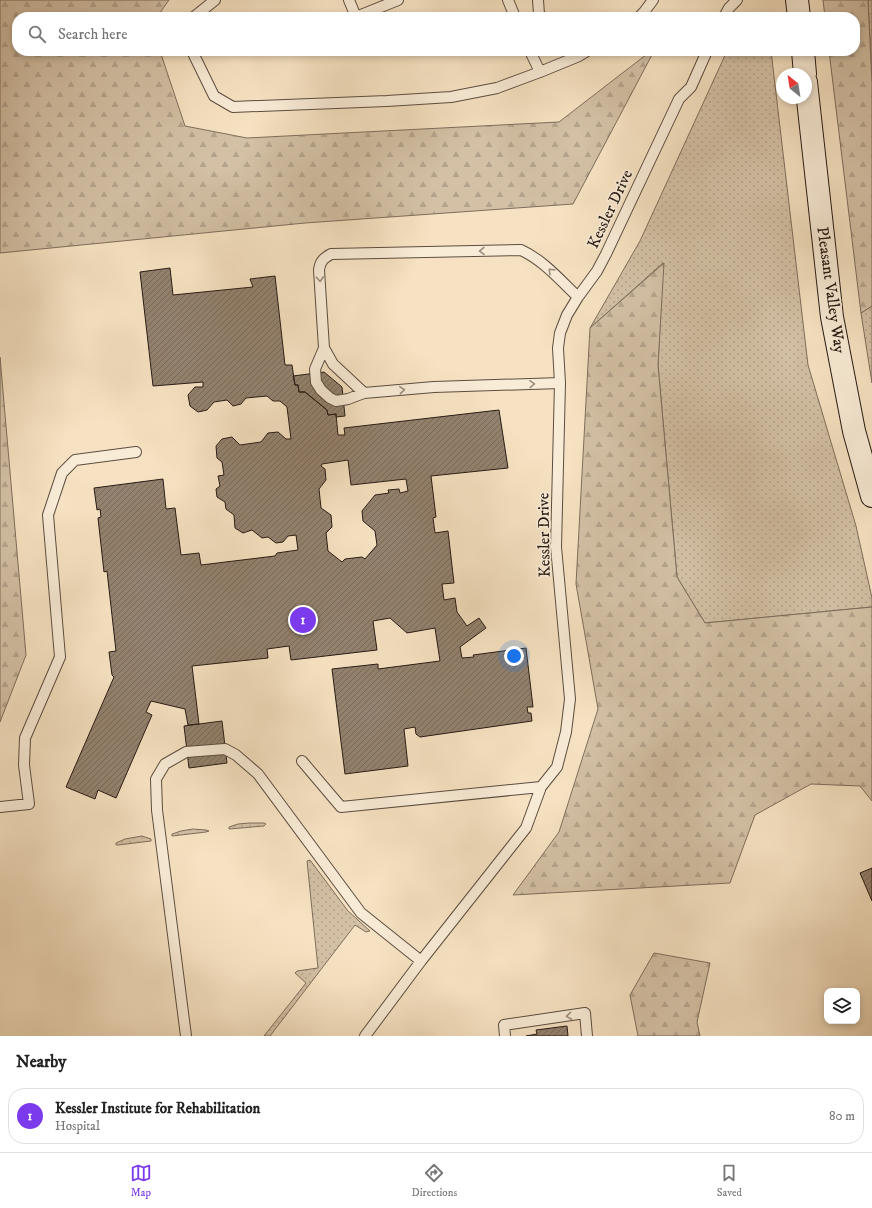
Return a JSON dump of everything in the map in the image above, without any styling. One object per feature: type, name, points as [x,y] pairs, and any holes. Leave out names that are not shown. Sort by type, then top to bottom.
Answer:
[{"type":"main road","points":[[797,0],[798,12]]},
{"type":"main road","points":[[803,56],[804,68]]},
{"type":"main road","name":"Pleasant Valley Way","points":[[808,104],[832,317],[854,431],[872,496]]},
{"type":"lane","points":[[200,12],[215,0]]},
{"type":"lane","points":[[349,0],[354,12]]},
{"type":"lane","points":[[368,12],[398,0]]},
{"type":"lane","points":[[508,0],[513,12]]},
{"type":"lane","points":[[538,0],[539,12]]},
{"type":"lane","points":[[644,12],[653,0]]},
{"type":"lane","points":[[727,12],[737,0]]},
{"type":"lane","points":[[194,56],[214,96],[233,107],[448,97],[497,88],[579,56]]},
{"type":"lane","points":[[532,56],[540,72]]},
{"type":"lane","name":"Kessler Drive","points":[[365,1036],[421,961],[526,828],[541,787],[557,767],[566,732],[570,699],[556,547],[560,383],[558,348],[560,332],[567,315],[597,271],[606,254],[679,99],[691,87],[705,56]]},
{"type":"lane","points":[[364,393],[333,364],[324,348],[319,270],[320,264],[325,257],[331,254],[521,250],[544,264],[578,297]]},
{"type":"lane","points":[[324,348],[315,369],[316,382],[321,390],[336,401],[348,399],[364,393],[434,387],[560,383]]},
{"type":"lane","points":[[0,807],[29,804],[24,765],[25,738],[60,657],[48,515],[62,473],[75,460],[136,452]]},
{"type":"lane","points":[[186,1036],[157,810],[156,779],[164,764],[186,752],[225,749],[236,755],[258,774],[361,912],[421,961]]},
{"type":"lane","points":[[302,761],[341,807],[541,787]]},
{"type":"lane","points":[[505,1036],[504,1025],[585,1013],[587,1036]]},
{"type":"green space","points":[[0,0],[169,0],[161,12],[12,12],[12,56],[162,56],[185,126],[247,138],[559,122],[645,56],[651,56],[573,204],[305,223],[0,253]]},
{"type":"green space","points":[[823,0],[868,0],[872,83],[872,306],[861,313],[830,56],[860,56],[860,12],[824,12]]},
{"type":"green space","points":[[868,0],[872,0],[872,79]]},
{"type":"green space","points":[[725,56],[772,56],[776,104],[777,104],[808,365],[856,526],[872,598],[872,607],[705,623],[677,577],[658,365],[663,263],[590,328],[640,241]]},
{"type":"green space","points":[[664,263],[658,365],[677,577],[705,623],[872,607],[872,801],[860,786],[811,784],[755,815],[730,883],[513,895],[559,832],[598,709],[576,584],[590,328]]},
{"type":"green space","points":[[872,306],[872,383],[861,313]]},
{"type":"green space","points":[[0,357],[26,655],[0,722]]},
{"type":"green space","points":[[238,824],[266,824],[264,826],[229,829],[229,827]]},
{"type":"green space","points":[[193,829],[209,831],[172,836],[172,834],[181,831]]},
{"type":"green space","points":[[142,836],[151,839],[151,841],[116,845],[116,843],[125,839]]},
{"type":"green space","points":[[310,860],[348,911],[370,931],[366,932],[355,925],[270,1036],[264,1036],[306,983],[295,973],[297,971],[318,968],[307,861]]},
{"type":"green space","points":[[654,953],[710,963],[697,1022],[700,1036],[638,1036],[630,995]]},
{"type":"building","points":[[170,268],[173,295],[253,287],[250,279],[275,276],[285,365],[292,365],[295,385],[298,385],[299,392],[305,392],[327,410],[328,415],[336,414],[338,435],[345,435],[344,428],[499,410],[508,468],[431,476],[436,517],[433,518],[435,533],[448,531],[454,583],[442,584],[444,600],[455,598],[457,612],[467,626],[479,618],[486,628],[460,647],[462,658],[474,657],[473,655],[526,648],[533,707],[527,707],[528,713],[531,713],[532,721],[420,737],[416,734],[415,727],[404,729],[408,766],[345,774],[332,669],[378,664],[378,669],[440,661],[435,628],[407,633],[390,618],[373,621],[377,650],[291,660],[289,646],[267,649],[268,658],[192,666],[199,724],[188,725],[185,709],[151,701],[146,712],[152,715],[116,798],[98,790],[95,799],[66,787],[114,677],[112,675],[109,652],[116,651],[107,571],[104,572],[98,518],[101,517],[100,509],[97,510],[94,488],[163,479],[166,509],[175,508],[181,555],[199,553],[201,565],[275,556],[277,553],[298,550],[296,535],[288,536],[283,542],[276,543],[268,537],[262,538],[252,530],[243,533],[235,528],[234,515],[226,509],[225,502],[217,497],[216,489],[220,486],[218,476],[224,475],[222,462],[217,458],[216,446],[222,439],[232,437],[240,445],[261,442],[268,433],[278,432],[286,439],[291,439],[287,407],[280,401],[273,401],[267,396],[246,398],[241,404],[233,406],[227,400],[214,402],[207,410],[198,412],[190,406],[188,395],[195,387],[203,387],[203,382],[153,386],[140,272]],"holes":[[[348,460],[351,485],[406,479],[408,491],[400,493],[399,489],[388,490],[389,493],[375,495],[362,511],[363,521],[375,531],[377,545],[365,559],[362,557],[345,559],[342,562],[328,551],[326,533],[332,527],[331,515],[321,508],[319,489],[326,480],[325,469],[321,466],[322,464]]]},
{"type":"building","points":[[324,372],[342,387],[345,416],[336,417],[336,414],[328,415],[327,410],[305,392],[299,392],[298,385],[295,385],[293,376]]},
{"type":"building","points":[[222,721],[227,763],[189,768],[184,726]]},
{"type":"building","points":[[872,868],[872,901],[860,873]]},
{"type":"building","points":[[567,1026],[568,1036],[526,1036],[537,1034],[536,1030]]},
{"type":"place","name":"Kessler Institute for Rehabilitation","points":[[303,620]]}]
